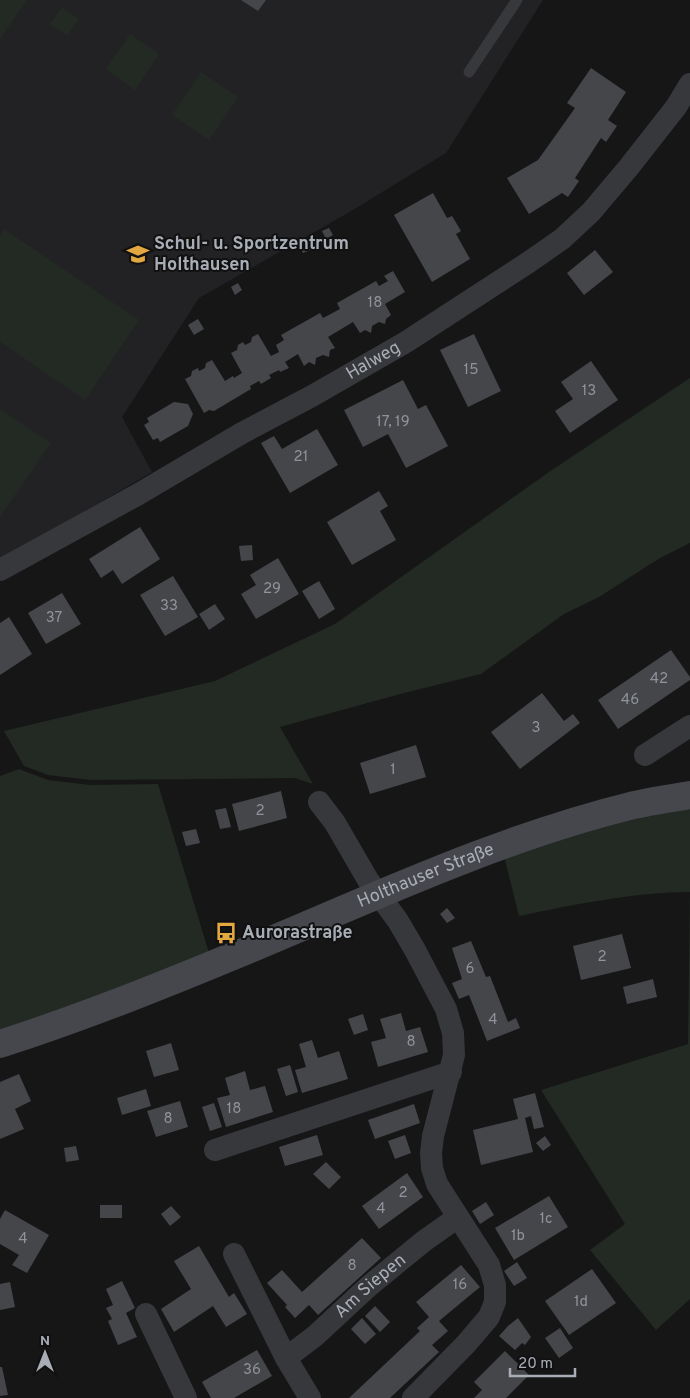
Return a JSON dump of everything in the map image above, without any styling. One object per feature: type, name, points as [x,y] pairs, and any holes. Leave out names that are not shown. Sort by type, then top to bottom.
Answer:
[{"type":"street","name":"Halweg","points":[[0,570],[138,495],[242,433],[312,396],[406,342],[530,262],[562,239],[591,212],[676,107],[690,84]]},
{"type":"street","points":[[645,755],[690,726]]},
{"type":"street","name":"Holthauser Straße","points":[[0,1044],[47,1029],[176,980],[379,894],[539,833],[635,805],[690,795]]},
{"type":"street","points":[[319,802],[335,823],[368,880],[398,920],[446,1009],[454,1033],[455,1044],[451,1072],[434,1136],[432,1160],[437,1184],[489,1265],[495,1285],[493,1309],[483,1325],[413,1398]]},
{"type":"street","points":[[215,1150],[451,1072]]},
{"type":"street","name":"Am Siepen","points":[[286,1358],[315,1336],[369,1286],[424,1241],[458,1217]]},
{"type":"street","points":[[234,1254],[286,1358],[310,1398]]},
{"type":"street","points":[[146,1314],[186,1398]]},
{"type":"lane","points":[[469,72],[517,0]]},
{"type":"shaded area","name":"Schul- u. Sportzentrum Holthausen","points":[[0,0],[543,0],[446,153],[353,210],[199,298],[122,417],[152,472],[0,561]]},
{"type":"shaded area","points":[[0,0],[27,0],[0,39]]},
{"type":"shaded area","points":[[62,7],[79,19],[67,36],[50,24]]},
{"type":"shaded area","points":[[130,34],[159,54],[135,90],[106,69]]},
{"type":"shaded area","points":[[201,72],[238,97],[209,140],[172,115]]},
{"type":"shaded area","points":[[4,229],[139,320],[85,400],[0,342],[0,236]]},
{"type":"shaded area","points":[[690,378],[690,543],[660,558],[599,597],[564,614],[481,674],[280,727],[313,784],[295,778],[91,780],[48,775],[24,766],[4,731],[215,681],[335,624],[549,472]]},
{"type":"shaded area","points":[[0,409],[51,443],[0,517]]},
{"type":"shaded area","points":[[19,769],[48,780],[90,785],[158,784],[209,953],[0,1035],[0,776]]},
{"type":"shaded area","points":[[690,804],[690,892],[626,897],[519,916],[503,852]]},
{"type":"shaded area","points":[[690,892],[690,1299],[656,1330],[590,1250],[625,1224],[541,1090],[688,1044]]},
{"type":"building","points":[[241,0],[266,0],[258,11]]},
{"type":"building","points":[[591,68],[626,92],[608,120],[617,126],[606,142],[601,138],[575,178],[579,181],[568,197],[562,193],[529,214],[507,178],[538,160],[575,108],[567,103]]},
{"type":"building","points":[[433,193],[447,218],[452,216],[461,231],[456,234],[470,259],[432,282],[394,215]]},
{"type":"building","points":[[329,228],[333,235],[326,239],[322,231]]},
{"type":"building","points":[[305,240],[310,250],[303,253],[298,244]]},
{"type":"building","points":[[595,250],[613,272],[584,295],[567,273]]},
{"type":"building","points":[[393,271],[405,292],[385,304],[391,315],[386,319],[385,324],[379,322],[372,326],[371,333],[365,330],[360,333],[353,322],[328,337],[335,348],[330,350],[329,357],[323,355],[316,358],[315,365],[309,362],[304,366],[298,354],[285,362],[289,368],[269,375],[271,378],[261,384],[259,381],[250,386],[251,389],[214,411],[209,410],[204,413],[185,379],[191,376],[192,371],[198,368],[199,371],[205,368],[206,363],[212,360],[225,381],[233,376],[234,378],[242,373],[231,353],[237,350],[238,345],[243,342],[245,345],[251,342],[252,337],[258,334],[271,356],[279,352],[276,345],[284,340],[281,335],[320,313],[323,318],[340,309],[337,303],[376,281],[379,286],[388,281],[384,276]]},
{"type":"building","points":[[238,283],[242,290],[235,295],[231,287]]},
{"type":"building","points":[[198,319],[204,329],[194,335],[188,325]]},
{"type":"building","points":[[474,334],[501,391],[468,407],[440,350]]},
{"type":"building","points":[[591,361],[618,400],[570,433],[555,411],[573,399],[561,382]]},
{"type":"building","points":[[403,380],[418,409],[426,405],[448,446],[406,468],[388,434],[363,447],[344,410]]},
{"type":"building","points":[[174,402],[188,404],[193,414],[188,426],[160,442],[158,438],[153,440],[144,425],[149,422],[147,418]]},
{"type":"building","points":[[317,429],[338,465],[290,493],[261,443],[274,436],[282,449]]},
{"type":"building","points":[[379,491],[388,506],[380,511],[396,540],[352,565],[327,522]]},
{"type":"building","points":[[140,527],[160,559],[122,584],[113,570],[101,578],[89,559]]},
{"type":"building","points":[[252,545],[253,560],[241,561],[239,546]]},
{"type":"building","points":[[278,558],[299,594],[256,619],[241,594],[256,585],[250,575]]},
{"type":"building","points":[[173,576],[198,617],[165,636],[140,595]]},
{"type":"building","points":[[319,581],[335,609],[319,619],[302,591]]},
{"type":"building","points":[[62,593],[81,624],[46,644],[28,613]]},
{"type":"building","points":[[215,604],[225,619],[209,630],[199,614]]},
{"type":"building","points":[[9,617],[32,654],[0,675],[0,623]]},
{"type":"building","points":[[671,650],[690,677],[690,680],[618,729],[598,700]]},
{"type":"building","points":[[542,693],[564,721],[573,714],[580,723],[520,769],[491,732]]},
{"type":"building","points":[[416,745],[426,777],[370,794],[360,763]]},
{"type":"building","points":[[281,791],[287,818],[239,831],[232,804]]},
{"type":"building","points":[[226,808],[231,827],[220,829],[215,810]]},
{"type":"building","points":[[196,829],[200,843],[186,846],[182,832]]},
{"type":"building","points":[[447,908],[455,918],[447,923],[440,914]]},
{"type":"building","points":[[622,934],[631,968],[581,980],[573,946]]},
{"type":"building","points":[[471,941],[486,977],[490,976],[508,1022],[516,1018],[520,1028],[487,1041],[469,995],[459,999],[452,983],[462,979],[452,948]]},
{"type":"building","points":[[653,979],[657,997],[627,1004],[623,987]]},
{"type":"building","points":[[401,1013],[406,1031],[420,1027],[428,1052],[378,1067],[371,1042],[386,1038],[380,1019]]},
{"type":"building","points":[[363,1014],[368,1030],[354,1035],[348,1019]]},
{"type":"building","points":[[312,1040],[318,1058],[339,1051],[348,1079],[302,1093],[295,1070],[306,1067],[299,1044]]},
{"type":"building","points":[[171,1043],[179,1070],[154,1077],[146,1051]]},
{"type":"building","points":[[290,1065],[298,1092],[286,1096],[277,1069]]},
{"type":"building","points":[[245,1071],[250,1090],[265,1086],[273,1112],[226,1127],[217,1098],[230,1095],[225,1078]]},
{"type":"building","points":[[19,1074],[31,1101],[15,1109],[24,1129],[0,1139],[0,1082]]},
{"type":"building","points":[[146,1089],[151,1106],[122,1115],[117,1098]]},
{"type":"building","points":[[535,1093],[544,1127],[534,1129],[531,1116],[525,1118],[533,1152],[481,1165],[473,1130],[518,1119],[513,1099]]},
{"type":"building","points":[[180,1101],[188,1127],[156,1137],[147,1111]]},
{"type":"building","points":[[214,1103],[222,1127],[210,1131],[202,1107]]},
{"type":"building","points":[[414,1104],[420,1123],[375,1139],[368,1120]]},
{"type":"building","points":[[317,1135],[323,1155],[285,1166],[279,1147]]},
{"type":"building","points":[[405,1135],[411,1153],[395,1159],[388,1141]]},
{"type":"building","points":[[545,1136],[551,1145],[543,1151],[536,1143]]},
{"type":"building","points":[[76,1146],[79,1160],[66,1162],[64,1148]]},
{"type":"building","points":[[326,1162],[341,1177],[329,1189],[313,1174]]},
{"type":"building","points":[[407,1173],[423,1197],[379,1229],[362,1206]]},
{"type":"building","points":[[549,1196],[568,1227],[514,1260],[495,1228]]},
{"type":"building","points":[[486,1202],[494,1215],[480,1224],[472,1211]]},
{"type":"building","points":[[100,1205],[122,1205],[122,1218],[100,1218]]},
{"type":"building","points":[[171,1206],[181,1217],[170,1226],[161,1214]]},
{"type":"building","points":[[5,1210],[49,1235],[27,1273],[12,1265],[19,1255],[0,1244],[0,1219]]},
{"type":"building","points":[[362,1238],[381,1258],[318,1315],[309,1305],[295,1318],[285,1307],[287,1305],[267,1283],[282,1270],[302,1292]]},
{"type":"building","points":[[199,1246],[229,1297],[234,1293],[247,1314],[226,1327],[213,1306],[174,1332],[161,1309],[191,1289],[174,1261]]},
{"type":"building","points":[[517,1262],[527,1278],[514,1286],[504,1271]]},
{"type":"building","points":[[461,1265],[480,1287],[439,1321],[448,1331],[432,1345],[439,1352],[390,1398],[349,1398],[420,1331],[417,1328],[429,1317],[416,1302]]},
{"type":"building","points":[[592,1269],[616,1303],[569,1335],[545,1301]]},
{"type":"building","points":[[122,1281],[135,1308],[126,1313],[137,1337],[118,1345],[108,1321],[112,1319],[106,1308],[113,1305],[106,1289]]},
{"type":"building","points":[[10,1282],[15,1307],[0,1310],[0,1284]]},
{"type":"building","points":[[375,1306],[390,1322],[380,1332],[365,1316]]},
{"type":"building","points":[[362,1318],[376,1334],[365,1344],[351,1329]]},
{"type":"building","points":[[518,1318],[531,1337],[525,1345],[522,1343],[515,1350],[499,1336]]},
{"type":"building","points":[[560,1328],[573,1348],[559,1358],[545,1338]]},
{"type":"building","points":[[257,1350],[272,1376],[234,1398],[211,1398],[202,1382]]},
{"type":"building","points":[[505,1351],[529,1375],[506,1398],[474,1398],[482,1390],[474,1382]]},
{"type":"building","points":[[0,1367],[2,1367],[8,1395],[0,1396]]},
{"type":"place","name":"Schul- u. Sportzentrum Holthausen","points":[[138,254]]},
{"type":"place","name":"Aurorastraße","points":[[226,933]]}]
